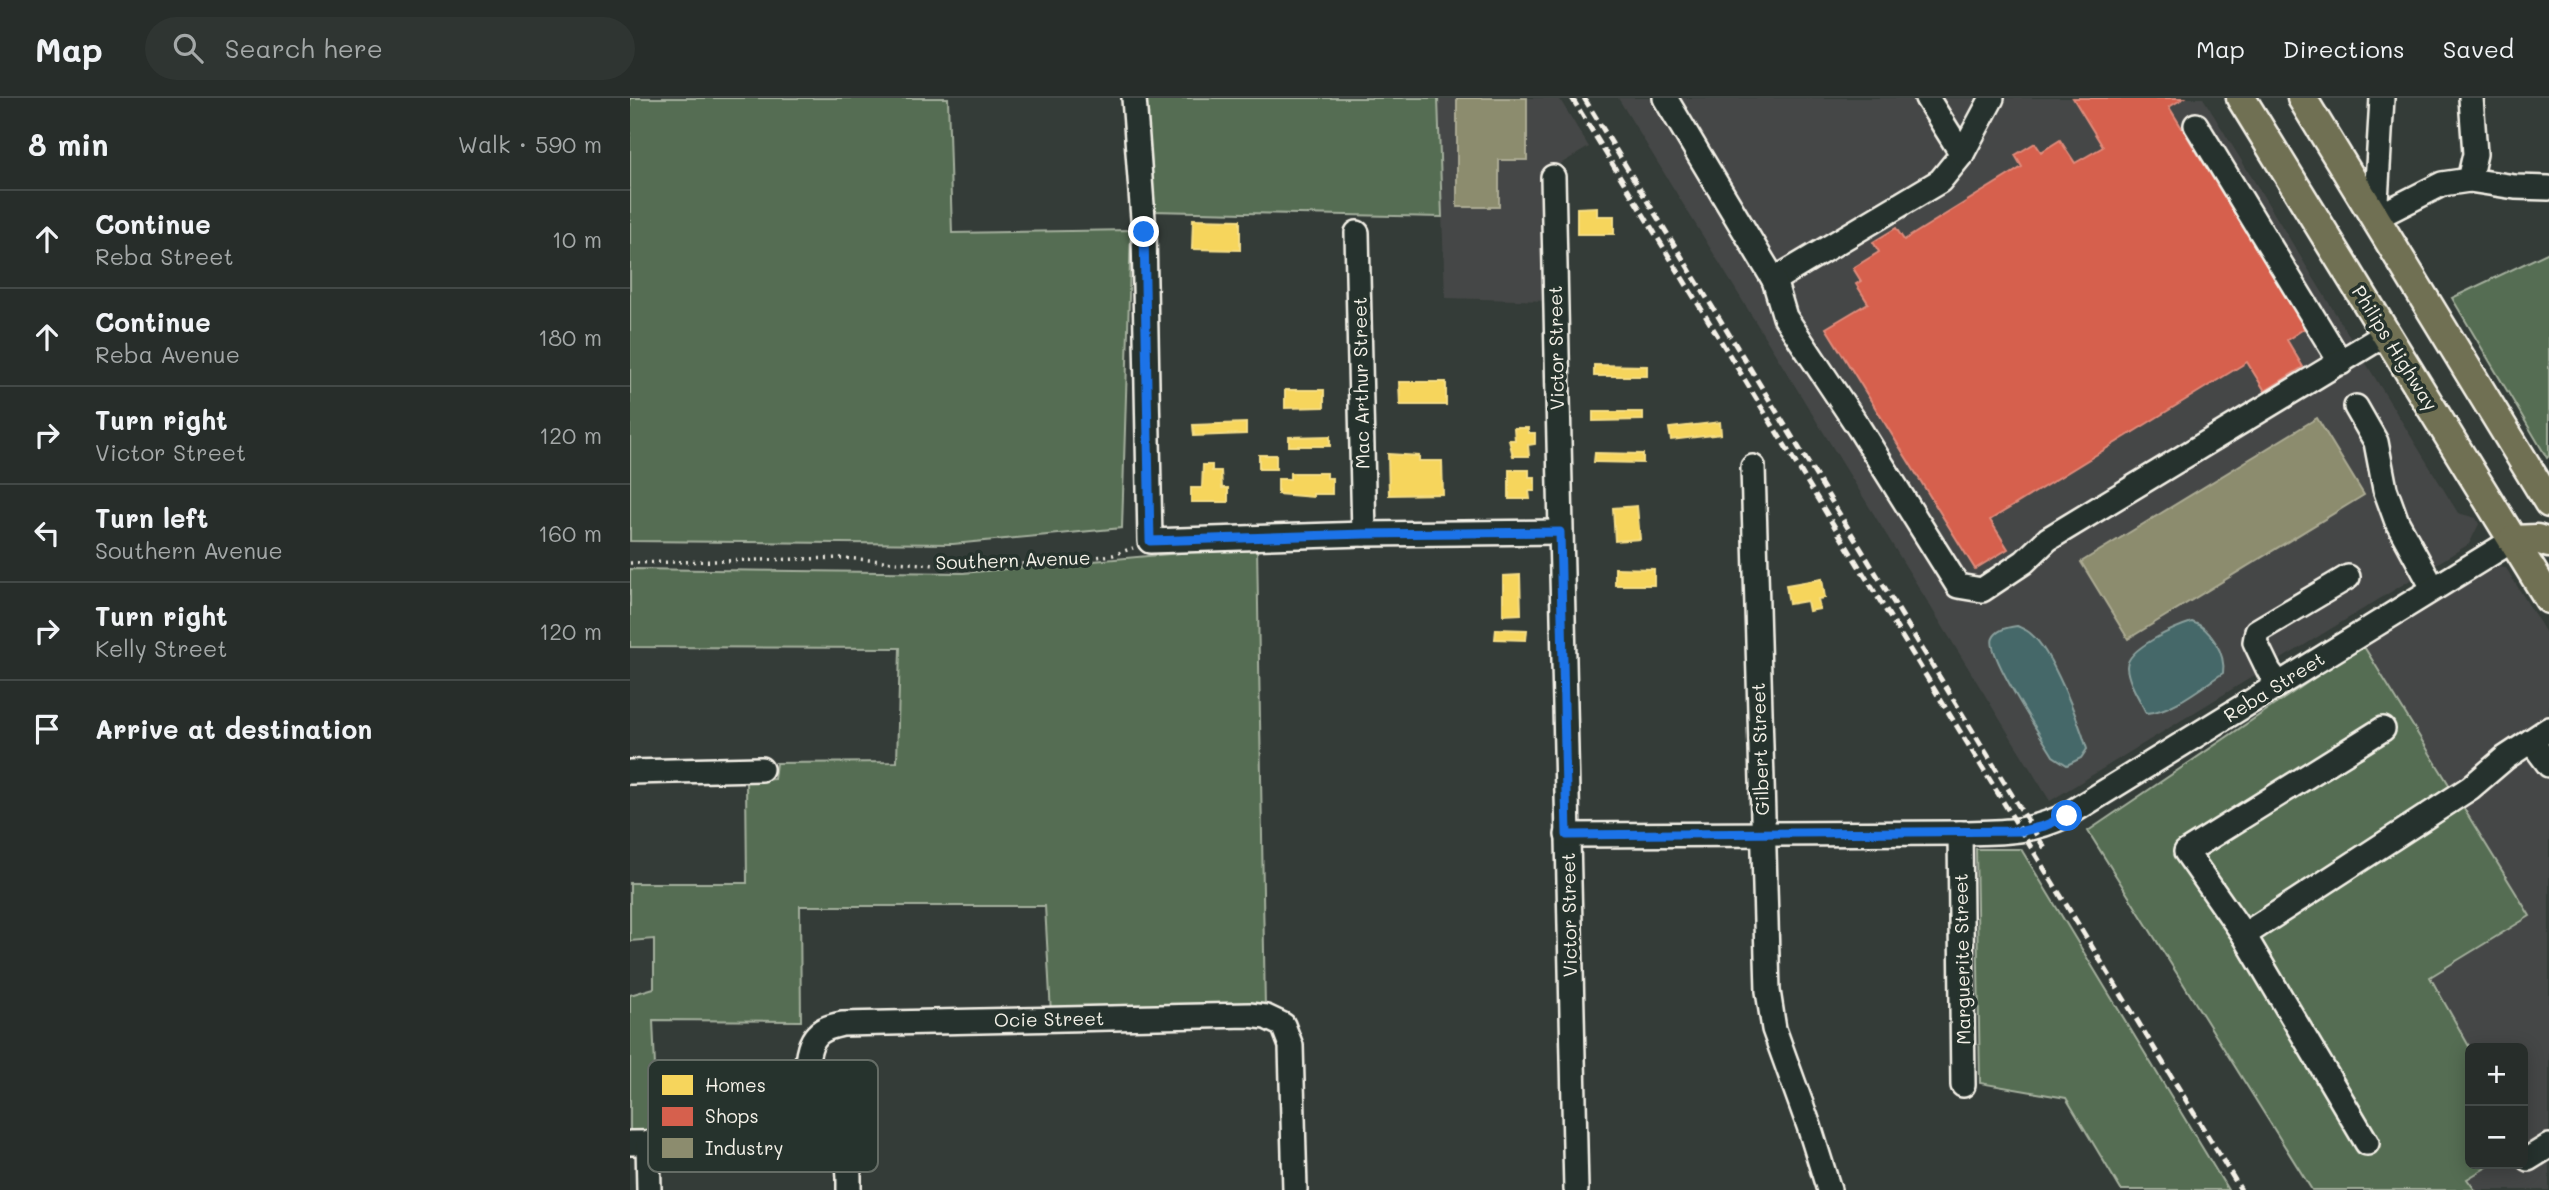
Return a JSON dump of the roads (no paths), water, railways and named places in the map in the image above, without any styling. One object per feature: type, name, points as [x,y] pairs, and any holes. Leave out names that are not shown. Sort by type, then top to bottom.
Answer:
[{"type":"main road","name":"Philips Highway","points":[[2241,98],[2549,599]]},
{"type":"main road","points":[[2302,98],[2546,489]]},
{"type":"main road","points":[[2513,540],[2537,539],[2549,543]]},
{"type":"street","points":[[1134,98],[1144,232],[1150,541],[1364,534],[1560,532]]},
{"type":"street","points":[[1665,98],[1773,281],[1785,317],[1859,428],[1958,586],[1982,590],[2024,562],[2048,539],[2386,334]]},
{"type":"street","points":[[1927,98],[1962,154]]},
{"type":"street","points":[[1773,281],[1940,181],[1962,154],[1992,98]]},
{"type":"street","points":[[2375,218],[2382,98]]},
{"type":"street","points":[[2469,180],[2474,154],[2476,99]]},
{"type":"street","points":[[2196,125],[2341,363]]},
{"type":"street","name":"Victor Street","points":[[1552,177],[1576,1190]]},
{"type":"street","points":[[2375,218],[2442,184],[2469,180],[2515,187],[2549,188]]},
{"type":"street","name":"Mac Arthur Street","points":[[1357,233],[1364,534]]},
{"type":"street","points":[[2356,407],[2376,442],[2385,489],[2397,522],[2433,588]]},
{"type":"street","name":"Gilbert Street","points":[[1753,467],[1768,991],[1774,1029],[1829,1190]]},
{"type":"street","name":"Reba Street","points":[[1567,835],[1960,833],[2034,829],[2067,816],[2513,540]]},
{"type":"street","points":[[2279,684],[2269,671],[2255,642],[2258,631],[2348,578]]},
{"type":"street","points":[[2367,1143],[2244,935],[2186,852],[2383,729]]},
{"type":"street","points":[[2244,935],[2470,788],[2505,758],[2540,735],[2549,765]]},
{"type":"street","points":[[630,772],[761,769]]},
{"type":"street","name":"Marguerite Street","points":[[1960,833],[1963,1085]]},
{"type":"street","name":"Ocie Street","points":[[806,1060],[816,1035],[828,1027],[842,1024],[1249,1015],[1266,1017],[1283,1025],[1291,1046],[1295,1190]]},
{"type":"street","points":[[639,1143],[649,1190]]},
{"type":"street","points":[[2528,1159],[2549,1146]]},
{"type":"street","points":[[848,1172],[849,1190]]},
{"type":"water","points":[[2192,622],[2211,635],[2222,658],[2223,673],[2176,704],[2146,713],[2130,679],[2127,667],[2129,660],[2154,639]]},
{"type":"water","points":[[2017,626],[2031,634],[2047,655],[2078,722],[2087,749],[2081,758],[2067,765],[2053,756],[2016,696],[1998,660],[1993,638],[2000,631]]},
{"type":"railway","points":[[1572,98],[2241,1190]]},
{"type":"railway","points":[[1584,98],[2047,852]]}]
